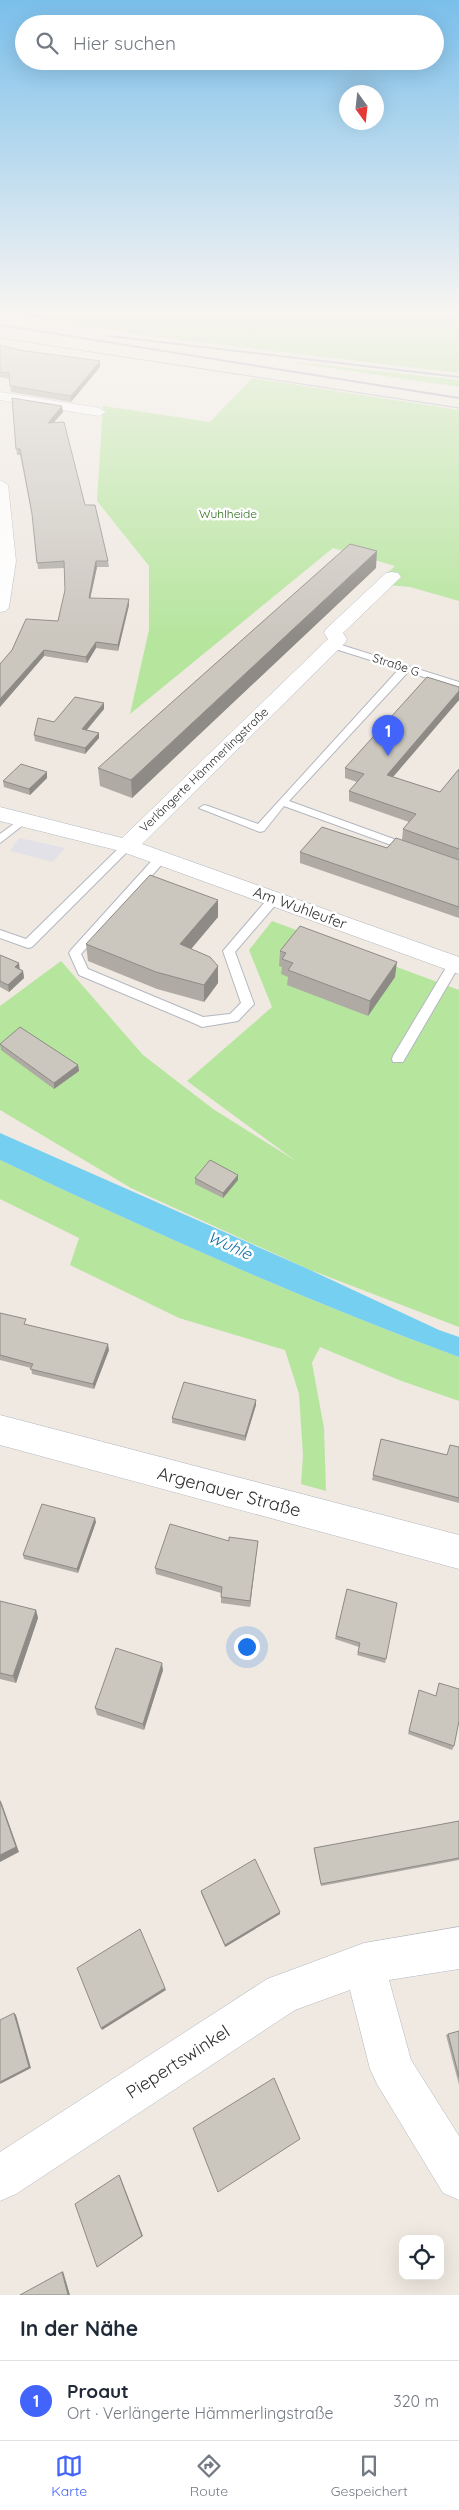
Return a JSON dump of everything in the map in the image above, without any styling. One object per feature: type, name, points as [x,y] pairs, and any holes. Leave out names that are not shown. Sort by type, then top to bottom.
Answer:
[{"type":"street","points":[[0,485],[2,514],[9,557],[7,587],[0,607]]},
{"type":"street","name":"Verlängerte Hämmerlingstraße","points":[[143,852],[338,639],[333,633],[392,577]]},
{"type":"street","name":"Am Wuhleufer","points":[[0,814],[143,852],[456,965]]},
{"type":"street","name":"Argenauer Straße","points":[[0,1430],[459,1552]]},
{"type":"street","name":"Piepertswinkel","points":[[0,2178],[282,1994],[364,1964],[459,1948]]},
{"type":"street","points":[[364,1964],[392,2069],[459,2178]]},
{"type":"lane","name":"Straße G","points":[[332,645],[459,685]]},
{"type":"lane","points":[[204,808],[260,829],[282,802],[406,668]]},
{"type":"lane","points":[[282,802],[422,852]]},
{"type":"lane","points":[[0,840],[23,820]]},
{"type":"lane","points":[[143,852],[75,953],[83,972],[202,1022],[234,1018],[248,1004],[228,951],[274,899]]},
{"type":"lane","name":"Verlängerte Hämmerlingstraße","points":[[0,934],[28,944],[143,852]]},
{"type":"lane","points":[[398,1058],[456,965]]},
{"type":"shaded area","points":[[19,838],[65,848],[53,862],[10,851]]},
{"type":"green space","name":"Wuhlheide","points":[[102,421],[459,421],[459,601],[410,587],[376,584],[395,566],[333,548],[130,714],[149,630],[149,566],[97,501]]},
{"type":"green space","points":[[272,921],[459,990],[459,1327],[308,1269],[131,1188],[0,1110],[0,1006],[61,961],[143,1055],[213,1109],[296,1161],[187,1081],[272,1007],[249,950]]},
{"type":"green space","points":[[0,1160],[227,1264],[459,1357],[459,1401],[399,1380],[320,1347],[312,1363],[324,1428],[326,1491],[301,1484],[303,1455],[299,1394],[285,1350],[179,1318],[70,1265],[79,1238],[0,1199]]},
{"type":"water","name":"Wuhle","points":[[0,1133],[308,1269],[439,1330],[459,1337],[459,1357],[227,1264],[0,1160]]},
{"type":"building","points":[[14,421],[64,422],[85,505],[95,505],[108,561],[96,561],[89,598],[129,599],[118,645],[96,642],[86,657],[44,650],[0,699],[0,664],[12,650],[26,619],[58,621],[65,590],[64,561],[37,563],[32,514],[20,449],[16,449]]},
{"type":"building","points":[[350,544],[377,551],[131,780],[98,768]]},
{"type":"building","points":[[427,677],[459,687],[459,691],[387,775],[440,792],[459,769],[459,849],[403,829],[416,814],[349,791],[364,774],[345,768]]},
{"type":"building","points":[[75,697],[104,703],[82,729],[99,733],[85,748],[34,735],[38,718],[54,722]]},
{"type":"building","points":[[21,764],[47,772],[29,789],[3,781]]},
{"type":"building","points":[[322,827],[387,848],[396,838],[459,860],[459,907],[300,852]]},
{"type":"building","points":[[150,875],[218,900],[180,944],[210,957],[218,966],[204,985],[156,972],[86,944]]},
{"type":"building","points":[[300,926],[397,962],[370,1001],[288,970],[293,963],[282,959],[286,953],[280,951]]},
{"type":"building","points":[[0,955],[19,963],[15,967],[23,971],[8,985],[0,981]]},
{"type":"building","points":[[20,1027],[78,1065],[54,1083],[0,1044]]},
{"type":"building","points":[[210,1160],[238,1175],[223,1193],[195,1178]]},
{"type":"building","points":[[0,1313],[26,1319],[24,1324],[108,1344],[93,1384],[30,1369],[33,1364],[0,1355]]},
{"type":"building","points":[[184,1382],[256,1400],[245,1436],[172,1418]]},
{"type":"building","points":[[381,1439],[447,1455],[450,1445],[459,1447],[459,1498],[373,1475]]},
{"type":"building","points":[[42,1504],[95,1518],[77,1569],[23,1555]]},
{"type":"building","points":[[170,1524],[229,1541],[229,1537],[258,1541],[250,1601],[221,1597],[222,1587],[155,1568]]},
{"type":"building","points":[[347,1589],[397,1603],[386,1659],[358,1652],[360,1643],[336,1636]]},
{"type":"building","points":[[0,1601],[36,1610],[13,1676],[0,1673]]},
{"type":"building","points":[[116,1648],[162,1663],[143,1724],[95,1708]]},
{"type":"building","points":[[439,1683],[459,1689],[459,1721],[454,1746],[409,1731],[419,1690],[436,1696]]},
{"type":"building","points":[[0,1801],[16,1847],[0,1855]]},
{"type":"building","points":[[459,1821],[459,1858],[321,1884],[314,1848]]},
{"type":"building","points":[[255,1859],[280,1912],[225,1945],[201,1891]]},
{"type":"building","points":[[140,1929],[165,1988],[101,2028],[77,1968]]},
{"type":"building","points":[[14,2013],[29,2067],[0,2082],[0,2020]]},
{"type":"building","points":[[459,2031],[459,2077],[448,2034]]},
{"type":"building","points":[[274,2078],[300,2139],[218,2192],[193,2128]]},
{"type":"building","points":[[119,2175],[142,2236],[97,2267],[75,2204]]},
{"type":"building","points":[[62,2272],[68,2295],[20,2295]]},
{"type":"place","name":"Proaut","points":[[388,756]]}]
